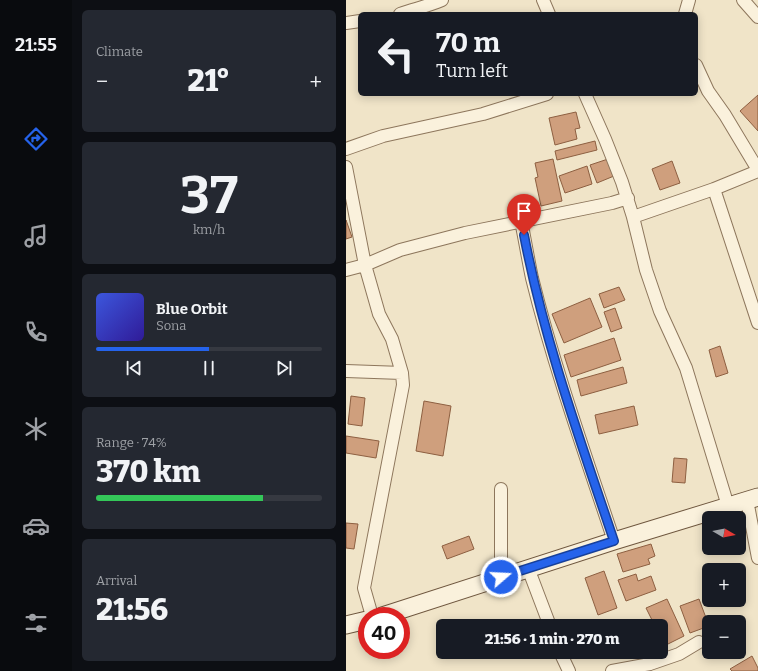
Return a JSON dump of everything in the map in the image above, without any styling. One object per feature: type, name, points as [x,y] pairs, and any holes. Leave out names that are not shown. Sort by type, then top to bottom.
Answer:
[{"type":"street","points":[[405,12],[423,4],[442,0]]},
{"type":"street","points":[[543,0],[548,12]]},
{"type":"street","points":[[686,12],[689,0]]},
{"type":"street","points":[[743,0],[758,17]]},
{"type":"street","points":[[346,23],[358,21]]},
{"type":"street","points":[[633,217],[714,189],[758,171],[725,115],[708,91],[698,69]]},
{"type":"street","points":[[346,150],[384,136],[483,114],[541,96]]},
{"type":"street","points":[[586,96],[605,139],[628,198],[646,270],[660,311],[686,368],[728,506]]},
{"type":"street","points":[[346,167],[364,265],[379,314],[392,339],[402,373],[403,385],[364,588],[369,607]]},
{"type":"street","points":[[714,189],[758,323]]},
{"type":"street","points":[[346,270],[364,265],[400,250],[465,233],[612,203],[628,198]]},
{"type":"street","points":[[521,221],[532,277],[542,313],[577,432],[614,541]]},
{"type":"street","points":[[346,371],[402,373]]},
{"type":"street","points":[[501,489],[501,577]]},
{"type":"street","points":[[409,607],[528,568],[753,498],[758,558]]},
{"type":"street","points":[[528,568],[547,619]]},
{"type":"street","points":[[346,625],[358,622]]},
{"type":"street","points":[[612,671],[650,664],[679,654],[699,642]]},
{"type":"street","points":[[563,659],[569,671]]},
{"type":"building","points":[[758,95],[758,131],[740,111]]},
{"type":"building","points":[[576,112],[580,128],[575,129],[577,139],[555,145],[549,118]]},
{"type":"building","points":[[595,141],[597,150],[557,160],[555,151]]},
{"type":"building","points":[[553,159],[562,201],[541,206],[535,178],[538,177],[535,163]]},
{"type":"building","points":[[608,159],[614,176],[597,183],[590,165]]},
{"type":"building","points":[[672,161],[680,183],[660,190],[652,169]]},
{"type":"building","points":[[587,166],[592,184],[565,193],[559,176]]},
{"type":"building","points":[[346,220],[352,237],[346,239]]},
{"type":"building","points":[[619,287],[625,300],[604,308],[599,294]]},
{"type":"building","points":[[590,298],[602,327],[564,343],[552,314]]},
{"type":"building","points":[[615,308],[622,328],[611,332],[604,312]]},
{"type":"building","points":[[614,338],[621,360],[571,377],[564,355]]},
{"type":"building","points":[[720,346],[728,373],[716,377],[709,350]]},
{"type":"building","points":[[623,367],[627,383],[581,396],[577,380]]},
{"type":"building","points":[[351,396],[365,398],[362,426],[348,424]]},
{"type":"building","points":[[424,401],[451,406],[443,456],[416,451]]},
{"type":"building","points":[[634,406],[638,425],[599,434],[595,415]]},
{"type":"building","points":[[346,436],[379,441],[376,458],[346,453]]},
{"type":"building","points":[[674,458],[687,459],[685,483],[672,482]]},
{"type":"building","points":[[346,523],[358,524],[354,549],[346,548]]},
{"type":"building","points":[[469,536],[474,549],[447,559],[442,546]]},
{"type":"building","points":[[651,544],[655,556],[648,559],[650,564],[623,572],[617,554]]},
{"type":"building","points":[[604,571],[617,608],[598,615],[585,578]]},
{"type":"building","points":[[636,574],[638,581],[651,576],[656,590],[626,601],[618,580]]},
{"type":"building","points":[[667,599],[684,636],[668,644],[668,619],[652,619],[646,608]]},
{"type":"building","points":[[699,599],[705,615],[702,615],[702,629],[690,633],[680,606]]},
{"type":"building","points":[[752,656],[758,671],[732,671],[730,669]]},
{"type":"route","points":[[501,577],[614,541],[568,402],[532,277],[524,235]]}]
